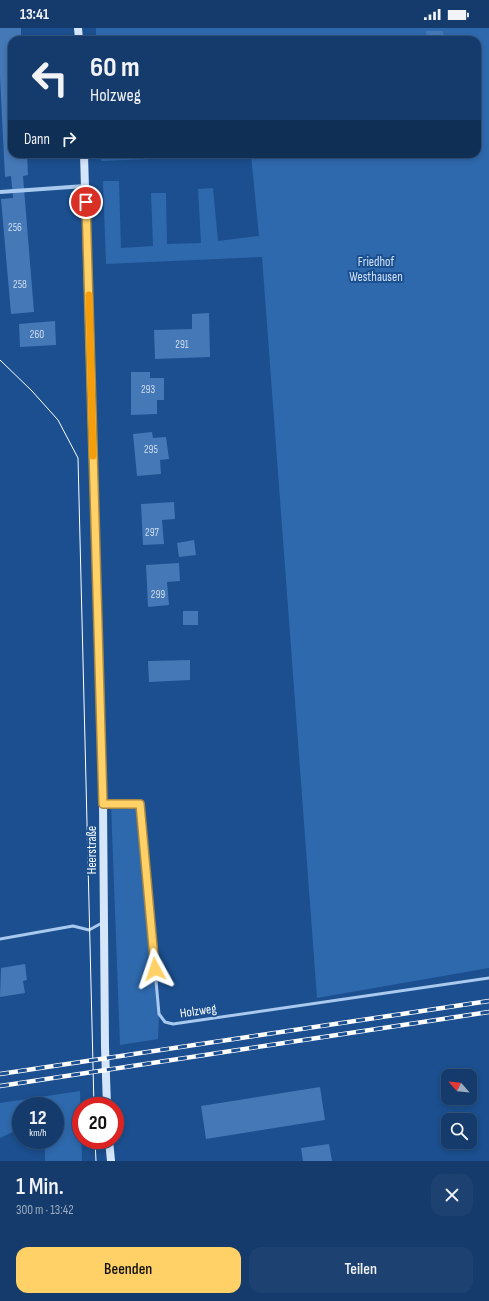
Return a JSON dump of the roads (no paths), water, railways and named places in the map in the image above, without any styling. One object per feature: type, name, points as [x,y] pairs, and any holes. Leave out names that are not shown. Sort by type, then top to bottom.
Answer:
[{"type":"main road","name":"Heerstraße","points":[[84,158],[103,804],[105,1047],[108,1097]]},
{"type":"main road","points":[[110,1149],[111,1161]]},
{"type":"street","points":[[0,192],[86,186]]},
{"type":"lane","name":"Holzweg","points":[[103,804],[140,804],[160,1014],[165,1022],[174,1024],[489,978]]},
{"type":"lane","points":[[0,939],[73,926],[90,930],[104,922]]},
{"type":"tram line","points":[[0,360],[32,391],[58,420],[78,458],[94,1097]]},
{"type":"tram line","points":[[95,1149],[96,1161]]},
{"type":"railway","points":[[0,1074],[489,1001]]},
{"type":"railway","points":[[0,1086],[489,1012]]},
{"type":"park label","name":"Friedhof Westhausen","points":[[376,268]]}]
